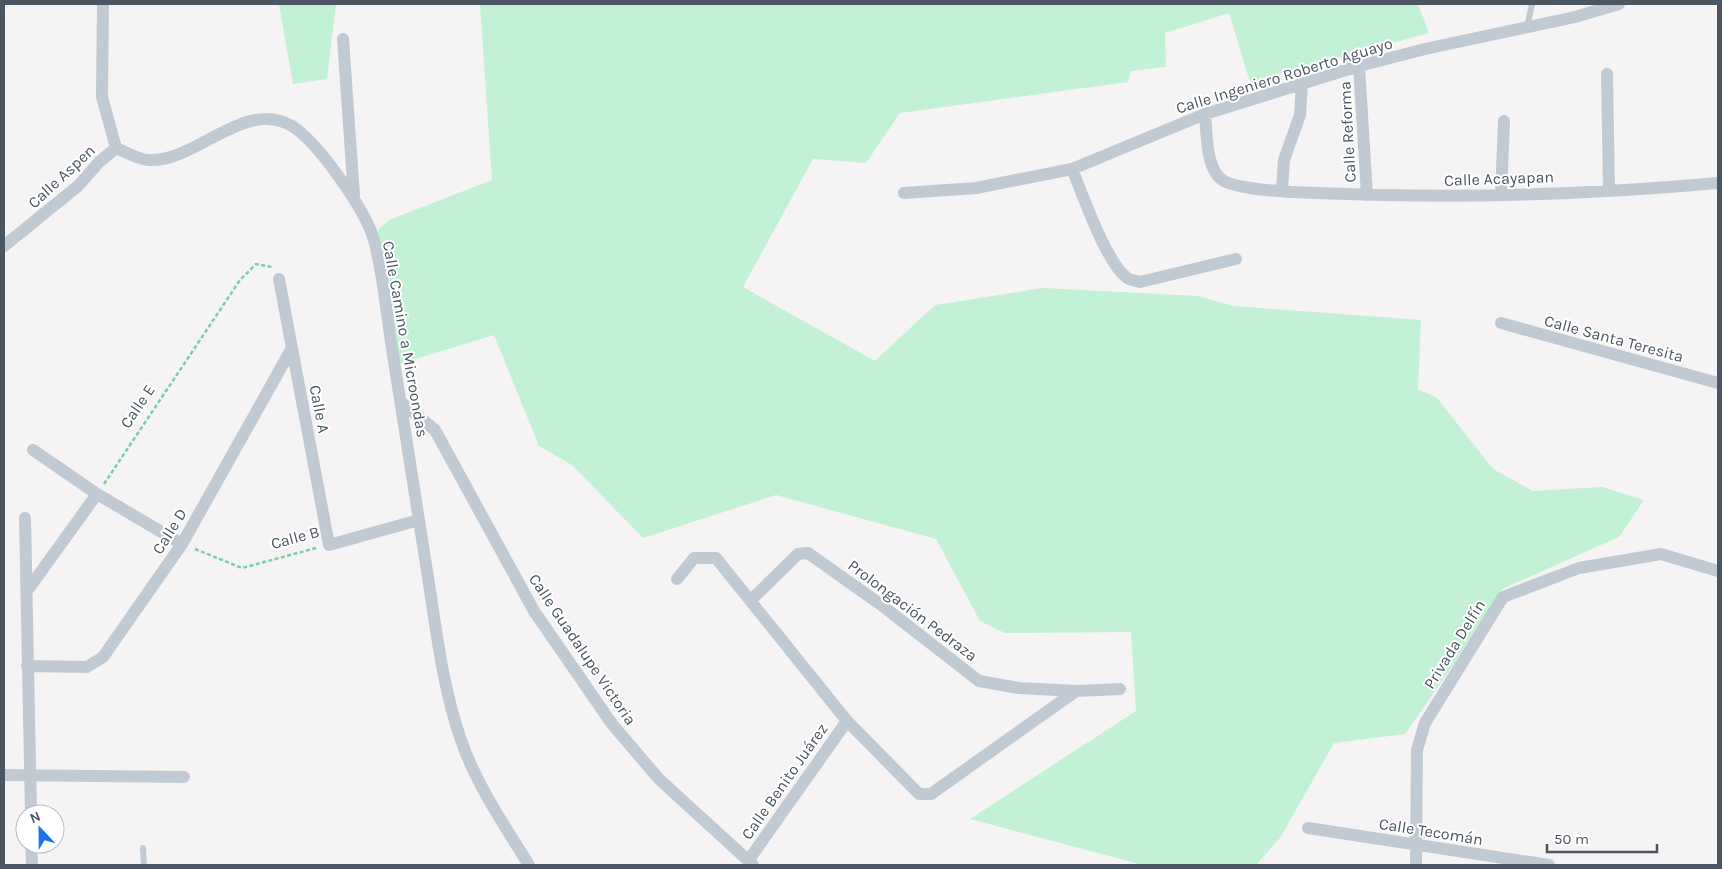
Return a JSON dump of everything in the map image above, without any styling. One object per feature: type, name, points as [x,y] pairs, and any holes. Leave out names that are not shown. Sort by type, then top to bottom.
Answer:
[{"type":"street","points":[[103,4],[102,97],[116,148]]},
{"type":"street","name":"Calle Ingeniero Roberto Aguayo","points":[[904,193],[976,188],[1072,169],[1205,114],[1359,66],[1425,49],[1575,17],[1619,4]]},
{"type":"street","points":[[343,39],[354,196]]},
{"type":"street","name":"Calle Reforma","points":[[1359,66],[1367,195]]},
{"type":"street","points":[[1607,74],[1609,190]]},
{"type":"street","points":[[1282,191],[1284,160],[1300,116],[1302,84]]},
{"type":"street","name":"Calle Acayapan","points":[[1205,114],[1211,162],[1216,174],[1223,180],[1234,184],[1282,191],[1367,195],[1502,195],[1718,182]]},
{"type":"street","name":"Calle Camino a Microondas","points":[[116,148],[133,156],[148,160],[164,158],[196,146],[230,128],[255,120],[273,119],[292,126],[310,143],[354,196],[374,239],[402,403],[441,660],[461,739],[491,803],[528,865]]},
{"type":"street","points":[[1502,195],[1504,121]]},
{"type":"street","name":"Calle Aspen","points":[[4,246],[78,186],[99,162],[116,148]]},
{"type":"street","points":[[1072,169],[1102,239],[1115,264],[1126,278],[1140,282],[1236,259]]},
{"type":"street","name":"Calle A","points":[[279,279],[329,545]]},
{"type":"street","name":"Calle Santa Teresita","points":[[1501,323],[1718,383]]},
{"type":"street","name":"Calle D","points":[[27,666],[87,668],[103,657],[182,544],[292,348]]},
{"type":"street","name":"Calle Guadalupe Victoria","points":[[402,403],[435,430],[534,610],[612,724],[659,779],[751,863]]},
{"type":"street","points":[[34,450],[97,494],[182,544]]},
{"type":"street","points":[[27,591],[97,494]]},
{"type":"street","points":[[25,518],[31,804]]},
{"type":"street","name":"Calle B","points":[[329,545],[419,520]]},
{"type":"street","name":"Prolongación Pedraza","points":[[751,600],[798,554],[808,552],[880,604],[979,681],[1019,688],[1076,691],[1120,689]]},
{"type":"street","name":"Privada Delfín","points":[[1417,846],[1417,750],[1425,723],[1503,597],[1580,568],[1661,554],[1718,571]]},
{"type":"street","points":[[677,579],[694,558],[716,558],[847,721],[919,794],[931,794],[1076,691]]},
{"type":"street","name":"Calle Benito Juárez","points":[[751,863],[847,721]]},
{"type":"street","points":[[4,775],[184,777]]},
{"type":"street","name":"Calle Tecomán","points":[[1308,828],[1549,865]]},
{"type":"street","points":[[1416,865],[1417,846]]},
{"type":"lane","points":[[1526,28],[1532,4]]},
{"type":"lane","points":[[143,848],[144,865]]},
{"type":"path","name":"Calle E","points":[[97,494],[240,280],[256,264],[272,266],[279,279]]},
{"type":"path","name":"Calle B","points":[[182,544],[242,568],[329,545]]},
{"type":"green space","points":[[279,4],[336,4],[327,79],[293,84]]},
{"type":"green space","points":[[480,4],[1418,4],[1429,33],[1250,82],[1229,13],[1165,33],[1166,67],[1131,71],[1128,82],[900,113],[866,163],[813,159],[743,287],[875,361],[935,305],[1043,288],[1198,296],[1233,306],[1421,320],[1418,389],[1437,398],[1493,469],[1533,491],[1602,487],[1644,500],[1619,537],[1502,589],[1454,664],[1405,734],[1334,743],[1280,838],[1256,865],[1143,865],[970,819],[1136,711],[1131,632],[1005,633],[980,621],[936,539],[776,495],[643,538],[572,465],[539,446],[494,335],[399,364],[378,230],[389,220],[492,180]]}]
